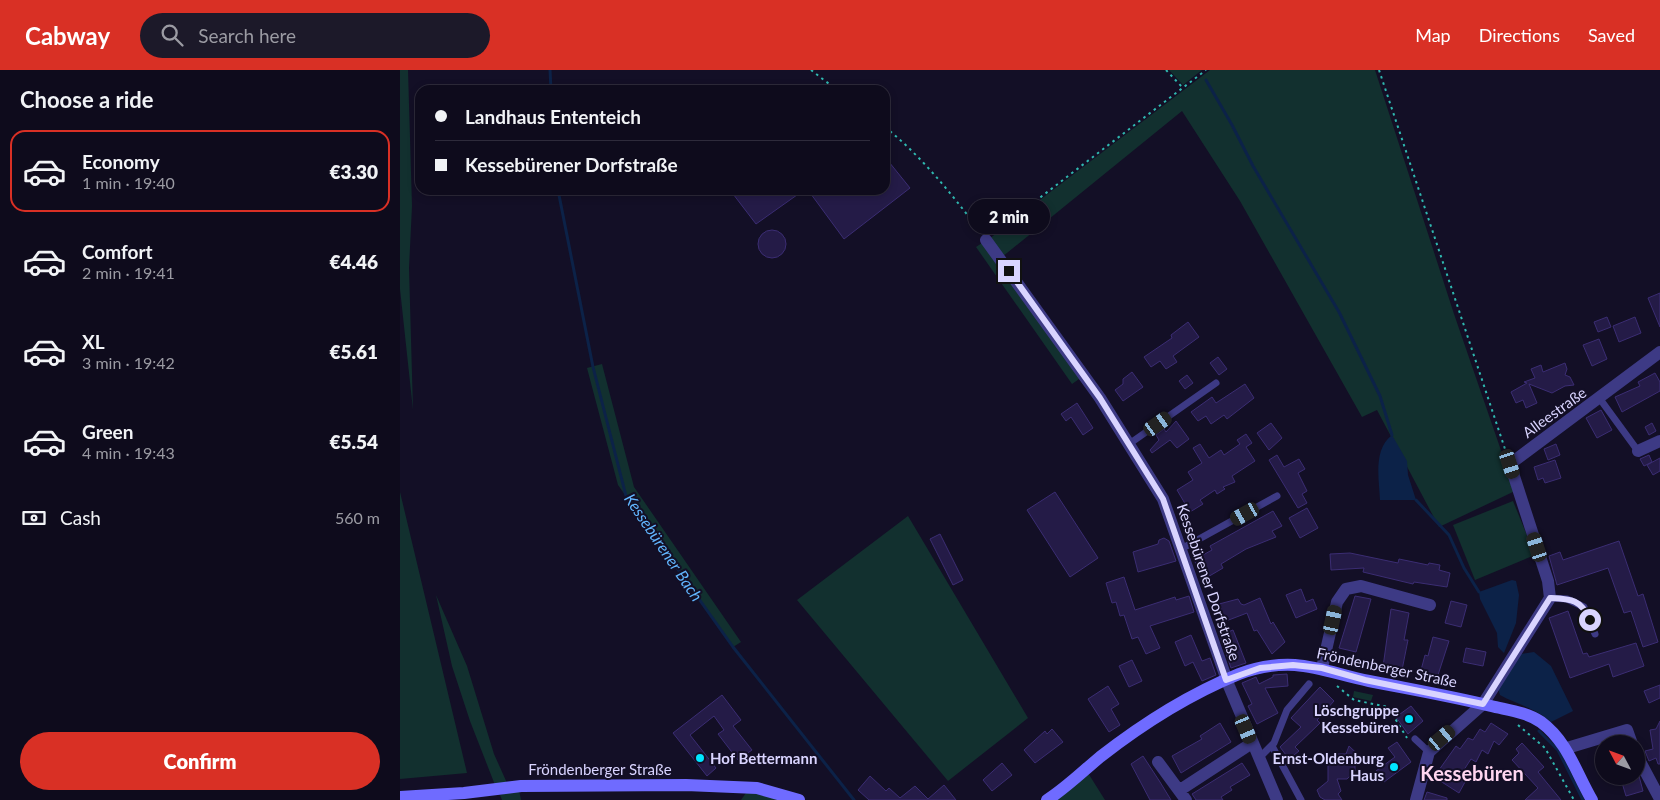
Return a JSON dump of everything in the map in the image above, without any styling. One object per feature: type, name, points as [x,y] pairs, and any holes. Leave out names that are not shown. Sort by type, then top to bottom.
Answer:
[{"type":"main road","name":"Fröndenberger Straße","points":[[1047,800],[1132,734],[1226,680],[1274,665],[1327,669],[1365,680],[1521,713],[1539,721],[1554,733],[1566,748],[1592,800]]},
{"type":"main road","name":"Fröndenberger Straße","points":[[400,797],[464,793],[521,786],[686,785],[757,788],[799,800]]},
{"type":"street","name":"Kessebürener Dorfstraße","points":[[986,240],[1100,398],[1163,499],[1226,680],[1278,800]]},
{"type":"street","name":"Alleestraße","points":[[1510,464],[1600,399],[1660,352]]},
{"type":"street","points":[[1638,451],[1660,441]]},
{"type":"street","points":[[1416,800],[1429,752],[1483,704],[1550,598],[1548,581],[1510,464]]},
{"type":"street","points":[[1327,669],[1337,602],[1346,589],[1361,586],[1430,605]]},
{"type":"street","points":[[1610,735],[1627,730],[1629,735]]},
{"type":"street","points":[[1566,748],[1595,739]]},
{"type":"street","points":[[1158,762],[1183,795],[1252,743]]},
{"type":"street","points":[[1645,771],[1660,799]]},
{"type":"lane","points":[[1129,444],[1216,383]]},
{"type":"lane","points":[[1600,399],[1638,451]]},
{"type":"lane","points":[[1181,550],[1277,496]]},
{"type":"lane","points":[[1550,598],[1567,599],[1584,607],[1596,634]]},
{"type":"lane","points":[[1259,758],[1272,746],[1279,734],[1290,704],[1309,684]]},
{"type":"lane","points":[[1415,739],[1429,752]]},
{"type":"lane","points":[[1272,746],[1302,800]]},
{"type":"path","points":[[811,70],[830,85]]},
{"type":"path","points":[[1166,70],[1183,88]]},
{"type":"path","points":[[890,131],[918,156],[946,187],[986,240],[1206,70]]},
{"type":"path","points":[[1378,70],[1510,464]]},
{"type":"path","points":[[1327,669],[1334,683],[1348,696],[1361,702],[1388,707],[1407,738],[1415,739]]},
{"type":"path","points":[[1514,722],[1526,729],[1545,748],[1574,800]]},
{"type":"green space","points":[[400,70],[408,70],[412,206],[409,268],[413,410],[400,289]]},
{"type":"green space","points":[[1169,70],[1202,70],[1183,85]]},
{"type":"green space","points":[[1210,70],[1375,70],[1454,314],[1515,491],[1439,527],[1377,410],[1362,417],[1240,201],[1182,111],[1002,257],[989,239]]},
{"type":"green space","points":[[985,241],[1082,377],[1072,384],[976,247]]},
{"type":"green space","points":[[602,364],[634,487],[741,642],[733,647],[618,485],[587,368]]},
{"type":"green space","points":[[400,492],[467,773],[400,779]]},
{"type":"green space","points":[[1513,501],[1535,555],[1475,580],[1453,525]]},
{"type":"green space","points":[[908,516],[1028,718],[948,781],[797,600]]},
{"type":"green space","points":[[436,595],[467,666],[494,754],[507,783],[495,785],[470,721],[452,666]]},
{"type":"green space","points":[[1354,691],[1373,695],[1371,701],[1353,697]]},
{"type":"green space","points":[[1088,773],[1105,800],[1056,800]]},
{"type":"green space","points":[[519,790],[521,800],[502,800],[500,795]]},
{"type":"green space","points":[[748,790],[782,800],[741,800]]},
{"type":"water","points":[[1392,435],[1407,461],[1408,475],[1416,500],[1380,500],[1378,474],[1380,456],[1386,441]]},
{"type":"water","points":[[1512,580],[1516,581],[1519,595],[1516,623],[1504,653],[1498,647],[1497,633],[1480,599],[1479,592]]},
{"type":"water","points":[[1534,652],[1551,666],[1573,711],[1551,722],[1533,710],[1500,695],[1497,685],[1520,654]]},
{"type":"building","points":[[890,163],[910,188],[844,239],[812,195],[890,195]]},
{"type":"building","points":[[734,195],[797,195],[756,224]]},
{"type":"building","points":[[772,230],[782,234],[786,244],[782,254],[772,258],[762,254],[758,244],[762,234]]},
{"type":"building","points":[[1660,293],[1660,327],[1648,298]]},
{"type":"building","points":[[1607,317],[1611,327],[1598,332],[1594,322]]},
{"type":"building","points":[[1635,317],[1641,333],[1619,342],[1613,326]]},
{"type":"building","points":[[1188,322],[1199,337],[1173,356],[1177,362],[1166,369],[1160,361],[1151,367],[1144,357],[1172,338],[1171,335]]},
{"type":"building","points":[[1599,339],[1607,359],[1592,366],[1583,345]]},
{"type":"building","points":[[1218,357],[1227,369],[1219,375],[1210,363]]},
{"type":"building","points":[[1565,363],[1567,369],[1565,375],[1570,377],[1574,385],[1565,386],[1552,393],[1529,384],[1537,403],[1526,408],[1523,400],[1516,403],[1511,392],[1527,383],[1524,382],[1535,378],[1531,369],[1541,365],[1543,372]]},
{"type":"building","points":[[1132,372],[1143,387],[1123,401],[1115,390],[1123,384],[1123,379]]},
{"type":"building","points":[[1655,373],[1660,382],[1660,391],[1622,412],[1615,397],[1640,386],[1638,382]]},
{"type":"building","points":[[1187,375],[1193,383],[1185,389],[1179,381]]},
{"type":"building","points":[[1245,384],[1254,398],[1227,419],[1224,415],[1211,424],[1206,416],[1198,421],[1191,412],[1212,397],[1216,403]]},
{"type":"building","points":[[1077,403],[1093,428],[1083,435],[1071,417],[1066,421],[1061,414]]},
{"type":"building","points":[[1601,410],[1612,430],[1597,438],[1586,418]]},
{"type":"building","points":[[1176,421],[1189,439],[1177,448],[1170,440],[1152,453],[1150,450],[1159,440],[1156,435],[1164,429],[1166,432]]},
{"type":"building","points":[[1271,423],[1282,438],[1269,450],[1257,433]]},
{"type":"building","points":[[1652,423],[1656,431],[1649,435],[1645,427]]},
{"type":"building","points":[[1246,434],[1252,443],[1246,447],[1255,461],[1232,476],[1235,482],[1223,487],[1225,489],[1217,494],[1215,490],[1200,500],[1203,504],[1190,512],[1177,490],[1193,480],[1188,472],[1202,463],[1193,448],[1200,444],[1209,458],[1221,450],[1224,455],[1240,444],[1237,440]]},
{"type":"building","points":[[1556,444],[1560,455],[1548,460],[1544,449]]},
{"type":"building","points":[[1277,455],[1284,467],[1299,459],[1305,469],[1298,473],[1307,491],[1302,494],[1307,503],[1298,508],[1269,460]]},
{"type":"building","points":[[1649,455],[1652,462],[1644,466],[1640,459]]},
{"type":"building","points":[[1660,458],[1660,471],[1653,475],[1647,465]]},
{"type":"building","points":[[1555,460],[1561,478],[1545,483],[1543,478],[1538,480],[1534,467]]},
{"type":"building","points":[[1055,492],[1098,558],[1070,577],[1027,510]]},
{"type":"building","points":[[1307,508],[1318,528],[1300,538],[1289,518]]},
{"type":"building","points":[[1273,511],[1282,526],[1272,531],[1276,537],[1246,549],[1221,564],[1223,568],[1206,578],[1194,560],[1212,550],[1210,546]]},
{"type":"building","points":[[940,534],[963,580],[953,585],[930,539]]},
{"type":"building","points":[[1164,538],[1169,541],[1176,561],[1138,572],[1133,552],[1158,544],[1159,540]]},
{"type":"building","points":[[1619,541],[1638,596],[1643,594],[1658,642],[1643,647],[1631,611],[1624,613],[1608,568],[1557,585],[1549,556],[1560,552],[1563,560]]},
{"type":"building","points":[[1350,553],[1398,563],[1399,559],[1428,565],[1429,563],[1440,565],[1439,570],[1450,573],[1447,587],[1414,582],[1413,584],[1363,572],[1364,568],[1331,570],[1330,554]]},
{"type":"building","points":[[1124,577],[1135,610],[1175,597],[1176,600],[1189,596],[1194,612],[1150,626],[1160,648],[1146,654],[1138,637],[1132,639],[1124,615],[1120,616],[1116,602],[1112,603],[1106,583]]},
{"type":"building","points":[[1301,589],[1306,602],[1313,599],[1317,609],[1296,618],[1286,595]]},
{"type":"building","points":[[1355,596],[1371,599],[1356,652],[1339,648]]},
{"type":"building","points":[[1260,598],[1271,624],[1273,622],[1285,642],[1272,654],[1257,630],[1254,631],[1247,613],[1226,621],[1219,604],[1238,599],[1244,605]]},
{"type":"building","points":[[1451,601],[1467,605],[1461,627],[1445,623]]},
{"type":"building","points":[[1391,609],[1409,613],[1404,640],[1408,640],[1402,670],[1383,667]]},
{"type":"building","points":[[1568,611],[1583,654],[1587,653],[1589,657],[1636,643],[1644,666],[1613,677],[1609,664],[1570,678],[1549,618]]},
{"type":"building","points":[[1233,630],[1246,663],[1231,668],[1220,635]]},
{"type":"building","points":[[1191,635],[1202,661],[1210,658],[1216,675],[1202,681],[1193,662],[1185,666],[1175,642]]},
{"type":"building","points":[[1433,637],[1449,641],[1437,678],[1420,674],[1425,655],[1428,656]]},
{"type":"building","points":[[1466,648],[1486,652],[1483,666],[1463,662]]},
{"type":"building","points":[[1132,660],[1142,681],[1129,687],[1119,666]]},
{"type":"building","points":[[1287,674],[1288,686],[1265,688],[1278,713],[1257,724],[1248,706],[1252,704],[1242,683],[1256,677],[1259,684],[1273,677],[1273,675]]},
{"type":"building","points":[[1660,685],[1660,698],[1649,703],[1644,691]]},
{"type":"building","points":[[1108,686],[1119,704],[1111,709],[1120,725],[1109,732],[1088,699]]},
{"type":"building","points":[[1320,687],[1334,701],[1317,720],[1320,723],[1295,747],[1299,751],[1289,759],[1280,747],[1301,727],[1291,718]]},
{"type":"building","points":[[722,695],[741,720],[733,726],[752,750],[738,760],[718,734],[724,730],[714,716],[690,735],[716,768],[707,776],[673,733]]},
{"type":"building","name":"Löschgruppe Kessebüren","points":[[1411,706],[1423,721],[1408,734],[1396,717]]},
{"type":"building","points":[[1660,721],[1660,764],[1658,764],[1656,758],[1649,761],[1645,751],[1653,749],[1650,730],[1656,729]]},
{"type":"building","points":[[1220,723],[1231,742],[1181,773],[1172,756],[1202,739],[1200,736]]},
{"type":"building","points":[[1491,723],[1508,734],[1499,745],[1494,741],[1488,754],[1482,750],[1476,762],[1471,759],[1458,779],[1465,782],[1459,793],[1434,777],[1456,746],[1460,749],[1468,738],[1473,740],[1480,729],[1485,732]]},
{"type":"building","points":[[1052,729],[1063,742],[1035,763],[1024,750],[1045,731],[1047,734]]},
{"type":"building","name":"Ernst-Oldenburg Haus","points":[[1397,742],[1411,762],[1384,782],[1376,771],[1395,757],[1388,748]]},
{"type":"building","points":[[1522,743],[1544,767],[1538,772],[1561,800],[1525,800],[1538,788],[1512,760],[1519,753],[1516,749]]},
{"type":"building","points":[[1349,746],[1366,762],[1355,761],[1355,771],[1347,779],[1337,779],[1341,791],[1338,794],[1342,800],[1325,800],[1320,797],[1317,790],[1328,781],[1328,758],[1331,759],[1336,754],[1346,754]]},
{"type":"building","points":[[1143,756],[1171,800],[1150,800],[1131,764]]},
{"type":"building","points":[[1002,763],[1012,775],[992,791],[983,780]]},
{"type":"building","points":[[1242,763],[1250,775],[1230,787],[1232,790],[1221,797],[1223,800],[1196,800],[1192,794]]},
{"type":"building","points":[[870,776],[886,791],[889,788],[900,798],[915,786],[928,799],[944,785],[956,800],[869,800],[858,790]]},
{"type":"building","points":[[1623,785],[1641,785],[1643,791],[1626,796]]},
{"type":"building","points":[[1427,792],[1447,798],[1447,800],[1424,800]]},
{"type":"waterway","name":"Kessebürener Bach","points":[[550,70],[551,85]]},
{"type":"waterway","points":[[1206,80],[1253,166],[1339,312],[1380,396],[1392,435]]},
{"type":"waterway","name":"Kessebürener Bach","points":[[559,195],[593,367],[626,496],[733,647],[854,800]]},
{"type":"waterway","points":[[1416,500],[1449,535],[1464,568],[1479,592]]},
{"type":"waterway","points":[[1539,731],[1558,750],[1583,800]]},
{"type":"place","name":"Löschgruppe Kessebüren","points":[[1409,719]]},
{"type":"place","name":"Hof Bettermann","points":[[700,758]]},
{"type":"place","name":"Ernst-Oldenburg Haus","points":[[1394,767]]},
{"type":"district","name":"Kessebüren","points":[[1472,773]]},
{"type":"route","points":[[1009,271],[1100,398],[1163,499],[1226,680],[1260,668],[1274,665],[1293,665],[1322,668],[1365,680],[1483,704],[1501,672],[1550,598],[1567,599],[1576,602],[1584,607],[1590,620]]}]
